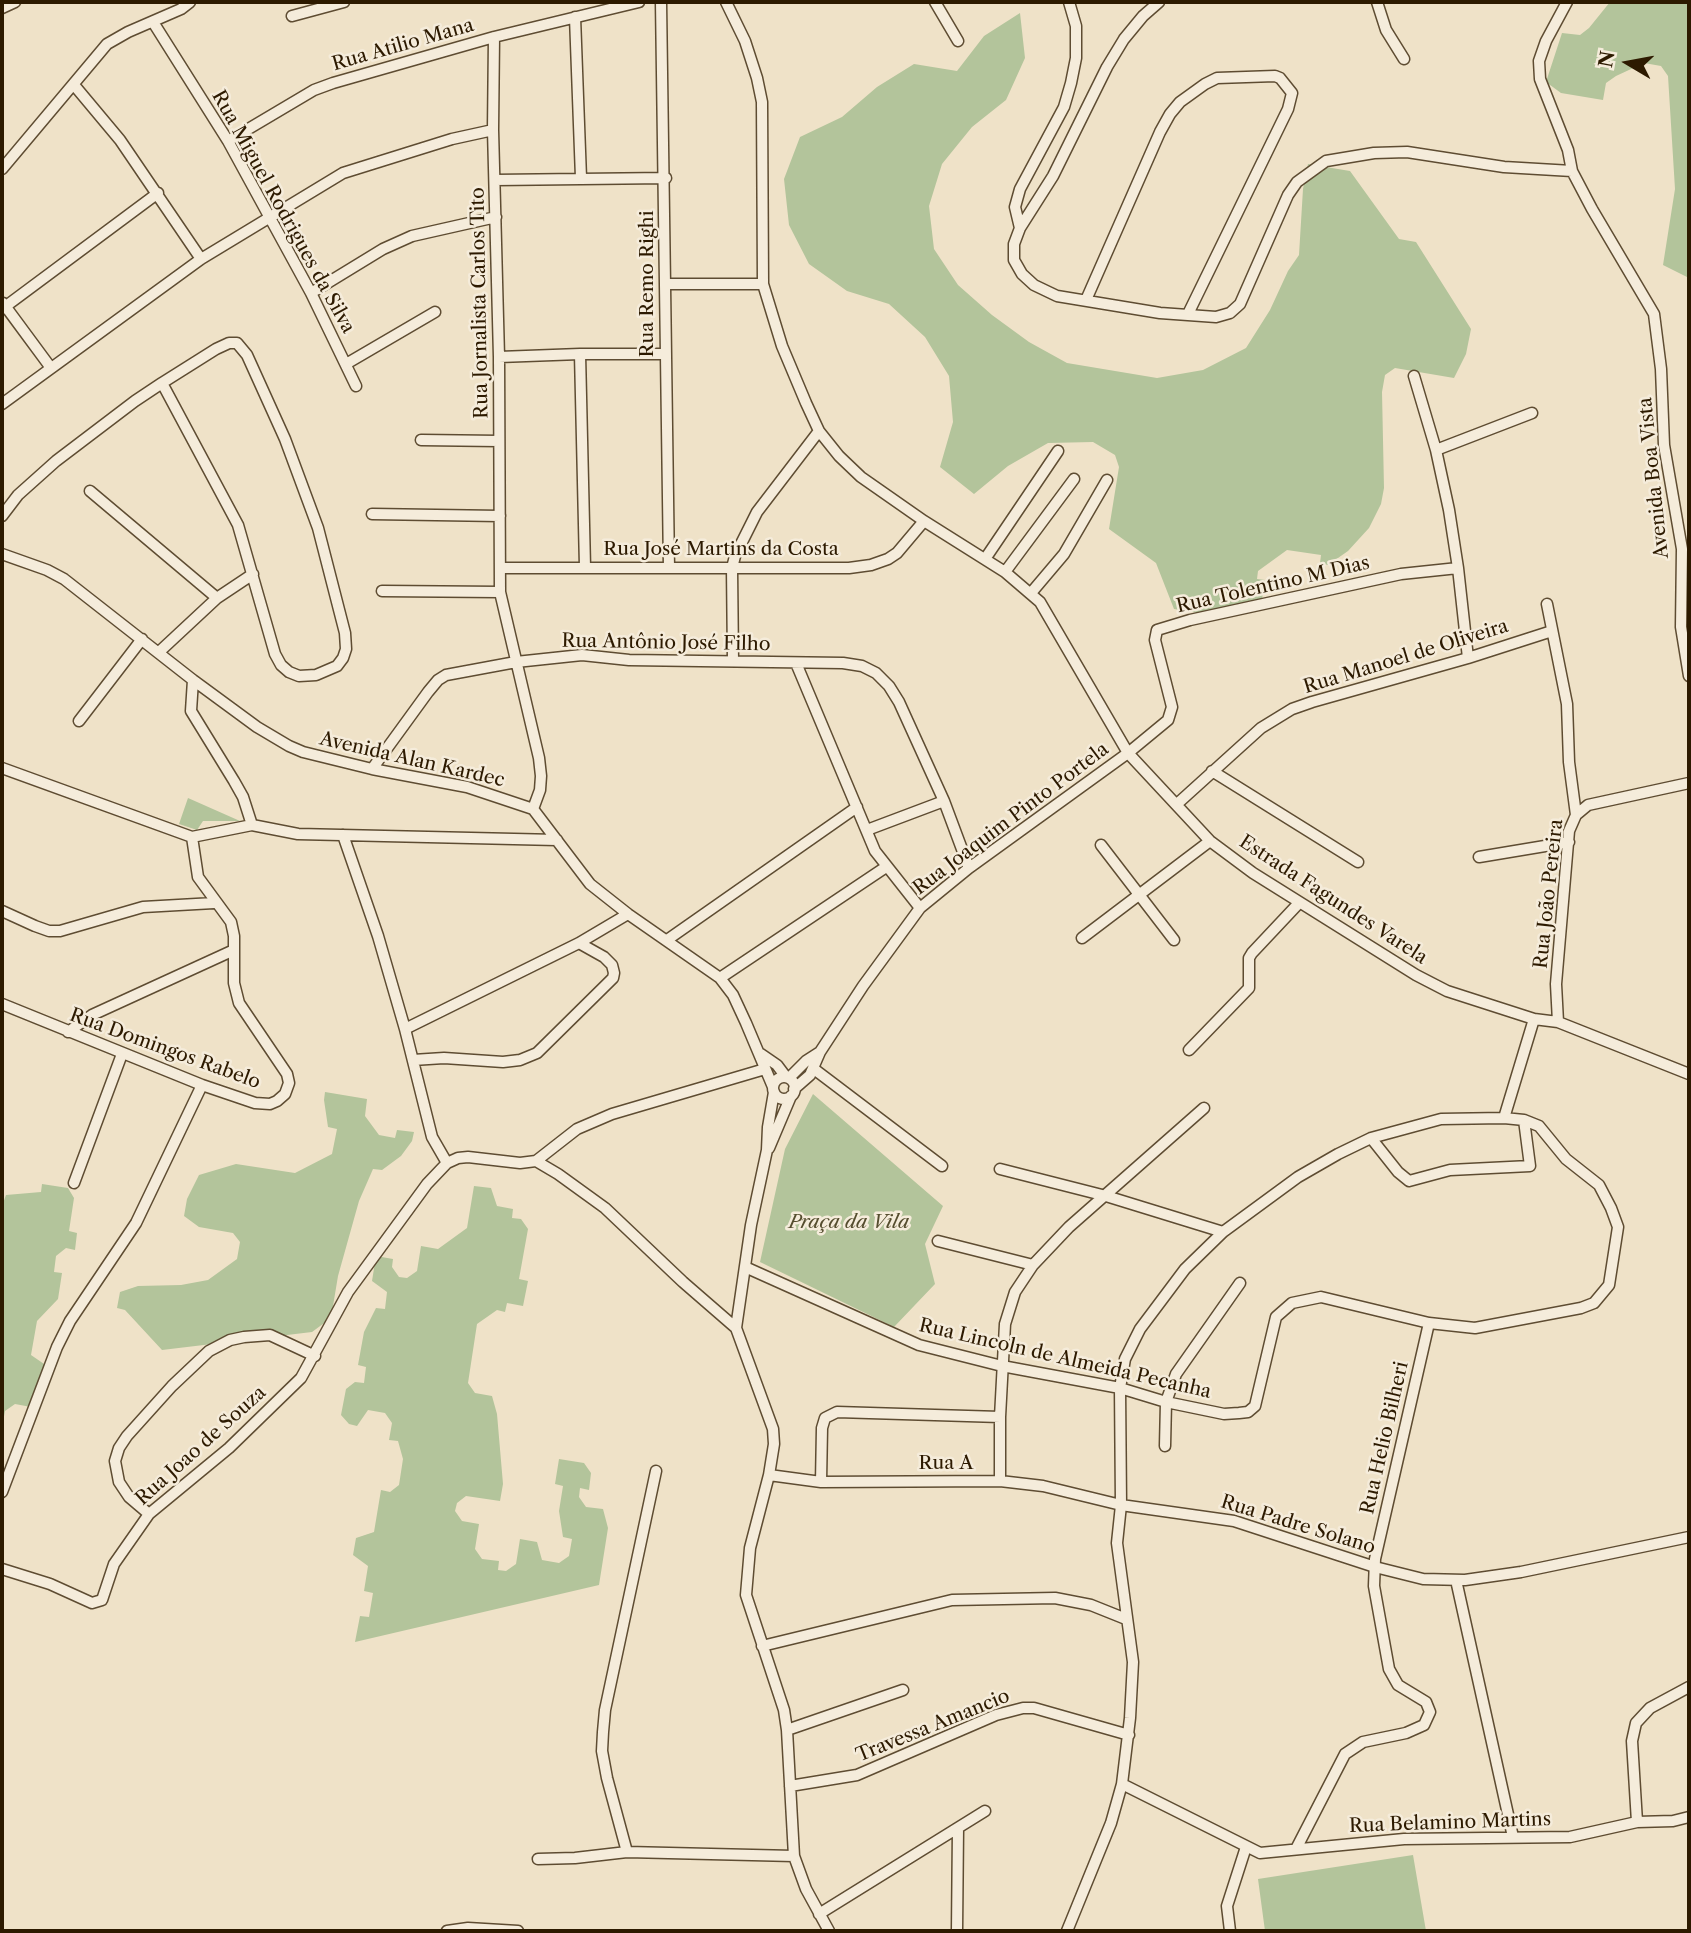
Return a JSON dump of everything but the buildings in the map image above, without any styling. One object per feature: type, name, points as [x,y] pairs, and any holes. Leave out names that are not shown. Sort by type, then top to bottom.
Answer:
[{"type":"street","points":[[2,8],[15,2]]},
{"type":"street","points":[[2,169],[107,44],[181,9],[190,2]]},
{"type":"street","points":[[292,16],[345,2]]},
{"type":"street","name":"Rua Atilio Mana","points":[[228,141],[314,90],[333,83],[494,37],[639,2]]},
{"type":"street","name":"Rua Remo Righi","points":[[662,2],[669,566]]},
{"type":"street","name":"Estrada Fagundes Varela","points":[[726,2],[744,41],[762,102],[764,284],[782,346],[820,431],[839,456],[861,477],[1005,572],[1031,593],[1051,618],[1128,753],[1210,841],[1299,903],[1447,991],[1534,1019],[1558,1022],[1689,1074]]},
{"type":"street","points":[[935,2],[958,41]]},
{"type":"street","points":[[1020,228],[1015,207],[1016,198],[1064,107],[1071,83],[1076,58],[1076,26],[1069,2]]},
{"type":"street","points":[[1159,2],[1124,39],[1107,67],[1053,176],[1020,228],[1013,252],[1014,260],[1022,274],[1044,292],[1160,313],[1216,317],[1230,313],[1240,304],[1297,182],[1326,161],[1374,153],[1407,152],[1504,167],[1572,171]]},
{"type":"street","points":[[1377,2],[1386,30],[1404,59]]},
{"type":"street","name":"Avenida Boa Vista","points":[[1567,2],[1546,41],[1539,61],[1540,79],[1567,150],[1572,171],[1654,314],[1661,369],[1664,445],[1682,549],[1689,676]]},
{"type":"street","points":[[575,17],[581,178]]},
{"type":"street","name":"Rua Miguel Rodrigues da Silva","points":[[153,22],[228,141],[311,293],[356,386]]},
{"type":"street","name":"Rua Jornalista Carlos Tito","points":[[494,37],[500,592],[541,776],[540,790],[533,808]]},
{"type":"street","points":[[1087,300],[1170,114],[1180,103],[1217,78],[1275,76],[1290,89],[1292,98],[1288,109],[1188,314]]},
{"type":"street","points":[[74,85],[120,140],[201,259]]},
{"type":"street","points":[[2,404],[201,259],[343,173],[452,139],[493,130]]},
{"type":"street","points":[[495,180],[666,178]]},
{"type":"street","points":[[51,368],[3,306],[158,193]]},
{"type":"street","points":[[311,293],[383,249],[412,236],[496,217]]},
{"type":"street","points":[[666,284],[764,284]]},
{"type":"street","points":[[346,364],[435,312]]},
{"type":"street","points":[[2,516],[18,495],[56,461],[162,383],[216,349],[229,343],[237,343],[247,355],[307,495],[345,633],[346,649],[337,666],[316,675],[299,676],[289,673],[281,665],[275,654],[238,525],[162,383]]},
{"type":"street","points":[[580,354],[585,567]]},
{"type":"street","points":[[499,357],[665,354]]},
{"type":"street","points":[[1414,376],[1436,450],[1458,568],[1468,658]]},
{"type":"street","points":[[1436,450],[1532,413]]},
{"type":"street","points":[[733,661],[732,568],[739,544],[757,512],[820,431]]},
{"type":"street","points":[[421,440],[499,441]]},
{"type":"street","points":[[985,559],[1058,451]]},
{"type":"street","points":[[1005,572],[1074,479]]},
{"type":"street","points":[[1031,593],[1063,554],[1107,480]]},
{"type":"street","points":[[90,491],[217,598]]},
{"type":"street","points":[[372,514],[500,516]]},
{"type":"street","name":"Rua José Martins da Costa","points":[[501,568],[849,568],[888,559],[924,521]]},
{"type":"street","name":"Avenida Alan Kardec","points":[[2,554],[64,579],[193,680],[257,727],[289,746],[372,769],[467,788],[533,808]]},
{"type":"street","name":"Rua Tolentino M Dias","points":[[1128,753],[1171,715],[1172,708],[1154,635],[1157,630],[1190,620],[1401,574],[1458,568]]},
{"type":"street","points":[[159,652],[217,598],[253,574]]},
{"type":"street","points":[[382,591],[500,592]]},
{"type":"street","name":"Rua João Pereira","points":[[1547,604],[1567,704],[1569,762],[1576,815],[1569,831],[1556,984],[1558,1022]]},
{"type":"street","name":"Rua Manoel de Oliveira","points":[[1177,804],[1261,728],[1292,709],[1552,631]]},
{"type":"street","points":[[79,720],[142,639]]},
{"type":"street","name":"Rua Antônio José Filho","points":[[372,769],[441,677],[516,662],[582,655],[629,660],[842,663],[862,666],[876,673],[889,686],[899,702],[944,801],[969,867]]},
{"type":"street","points":[[796,663],[875,851],[920,908]]},
{"type":"street","points":[[193,680],[191,711],[234,781],[252,825]]},
{"type":"street","name":"Rua Joaquim Pinto Portela","points":[[790,1085],[806,1080],[814,1069],[820,1052],[863,986],[920,908],[969,867],[1128,753]]},
{"type":"street","points":[[1212,771],[1358,862]]},
{"type":"street","points":[[4,772],[192,837],[252,825],[298,834],[557,841]]},
{"type":"street","points":[[1576,815],[1588,805],[1689,783]]},
{"type":"street","points":[[867,830],[944,801]]},
{"type":"street","points":[[667,940],[857,807]]},
{"type":"street","points":[[533,808],[590,884],[720,978],[733,995],[761,1054],[773,1090],[780,1098],[790,1085]]},
{"type":"street","points":[[343,835],[405,1029],[432,1137],[447,1163],[468,1157],[520,1163],[536,1161],[577,1129],[611,1114],[765,1069]]},
{"type":"street","name":"Rua Domingos Rabelo","points":[[2,1004],[122,1054],[255,1103],[270,1104],[285,1094],[289,1083],[287,1074],[239,1003],[234,983],[234,936],[230,922],[198,877],[192,837]]},
{"type":"street","points":[[1082,938],[1210,841]]},
{"type":"street","points":[[1479,858],[1569,842]]},
{"type":"street","points":[[1101,845],[1174,940]]},
{"type":"street","points":[[720,978],[886,867]]},
{"type":"street","points":[[2,911],[49,931],[60,931],[143,907],[214,903]]},
{"type":"street","points":[[1189,1050],[1249,988],[1249,958],[1299,903]]},
{"type":"street","points":[[405,1029],[579,943],[628,914]]},
{"type":"street","points":[[413,1060],[444,1058],[503,1062],[520,1060],[537,1053],[613,978],[614,969],[604,957],[579,943]]},
{"type":"street","points":[[68,1032],[92,1015],[234,950]]},
{"type":"street","points":[[1504,1118],[1534,1019]]},
{"type":"street","name":"Rua Joaquim Pinto Portela","points":[[790,1085],[806,1061],[820,1052]]},
{"type":"street","points":[[75,1183],[122,1054]]},
{"type":"street","points":[[761,1054],[777,1065],[790,1085],[776,1135],[767,1150]]},
{"type":"street","points":[[814,1069],[942,1166]]},
{"type":"street","points":[[790,1085],[776,1080],[773,1090],[767,1150],[751,1225],[736,1328],[773,1429],[774,1444],[750,1548],[746,1595],[777,1687],[787,1730],[794,1856],[806,1889],[829,1931]]},
{"type":"street","points":[[2,1492],[57,1347],[71,1321],[136,1223],[202,1085]]},
{"type":"street","points":[[1000,1481],[1005,1324],[1015,1292],[1033,1265],[1069,1227],[1204,1108]]},
{"type":"street","points":[[1067,1931],[1098,1859],[1122,1784],[1129,1735],[1133,1662],[1117,1543],[1121,1504],[1120,1388],[1125,1359],[1140,1329],[1185,1269],[1223,1232],[1298,1177],[1338,1154],[1371,1138],[1441,1119],[1504,1118],[1524,1120],[1539,1126],[1566,1159],[1599,1185],[1611,1208],[1618,1227],[1609,1285],[1594,1303],[1581,1308],[1475,1328],[1429,1323]]},
{"type":"street","points":[[1371,1138],[1398,1172],[1409,1181],[1450,1170],[1530,1166],[1524,1120]]},
{"type":"street","points":[[536,1161],[605,1208],[736,1328]]},
{"type":"street","name":"Rua Joao de Souza","points":[[2,1569],[50,1584],[92,1603],[102,1600],[114,1564],[149,1514],[229,1448],[301,1378],[348,1292],[427,1184],[447,1163]]},
{"type":"street","points":[[1000,1169],[1106,1196],[1223,1232]]},
{"type":"street","points":[[939,1241],[1033,1265]]},
{"type":"street","name":"Rua Lincoln de Almeida Pecanha","points":[[745,1267],[919,1345],[1002,1366],[1120,1388],[1166,1402],[1224,1413],[1248,1412],[1253,1409],[1276,1317],[1292,1303],[1321,1297],[1429,1323]]},
{"type":"street","points":[[1165,1446],[1166,1402],[1182,1364],[1240,1283]]},
{"type":"street","name":"Rua Helio Bilheri","points":[[1296,1849],[1345,1754],[1363,1742],[1406,1733],[1424,1724],[1430,1712],[1426,1702],[1398,1685],[1386,1661],[1374,1586],[1375,1567],[1429,1323]]},
{"type":"street","points":[[149,1514],[129,1497],[116,1471],[115,1461],[127,1436],[172,1386],[209,1352],[230,1340],[244,1337],[270,1335],[314,1356]]},
{"type":"street","points":[[821,1482],[822,1427],[825,1418],[837,1412],[1000,1417]]},
{"type":"street","points":[[628,1852],[607,1778],[602,1751],[603,1732],[605,1710],[656,1471]]},
{"type":"street","name":"Rua A","points":[[769,1475],[821,1482],[1000,1481],[1043,1486],[1121,1504]]},
{"type":"street","name":"Rua Padre Solano","points":[[1121,1504],[1234,1521],[1423,1580],[1456,1580],[1521,1572],[1689,1537]]},
{"type":"street","points":[[1456,1580],[1513,1837]]},
{"type":"street","points":[[762,1646],[952,1600],[1055,1598],[1083,1603],[1126,1619]]},
{"type":"street","points":[[1637,1822],[1632,1741],[1636,1723],[1650,1708],[1689,1687]]},
{"type":"street","points":[[787,1730],[903,1690]]},
{"type":"street","name":"Travessa Amancio","points":[[790,1786],[857,1775],[996,1715],[1023,1708],[1034,1708],[1129,1735]]},
{"type":"street","name":"Rua Belamino Martins","points":[[1122,1784],[1260,1853],[1404,1839],[1570,1837],[1637,1822],[1673,1821],[1689,1817]]},
{"type":"street","points":[[818,1914],[985,1811]]},
{"type":"street","points":[[957,1931],[958,1828]]},
{"type":"street","points":[[1230,1931],[1227,1906],[1246,1847]]},
{"type":"street","points":[[538,1858],[575,1858],[628,1852],[794,1856]]},
{"type":"street","points":[[447,1931],[468,1928],[518,1931]]},
{"type":"green space","points":[[1610,2],[1689,2],[1689,278],[1663,265],[1675,189],[1668,76],[1661,66],[1644,63],[1616,76],[1606,83],[1603,100],[1561,93],[1546,82],[1562,33],[1580,35]]},
{"type":"green space","points":[[1020,13],[1025,58],[1006,100],[972,127],[942,164],[929,206],[934,249],[958,285],[992,315],[1029,342],[1067,363],[1157,378],[1203,370],[1246,348],[1299,255],[1303,189],[1308,164],[1350,171],[1399,239],[1416,242],[1471,329],[1466,354],[1454,378],[1395,368],[1385,375],[1382,392],[1384,488],[1381,504],[1369,528],[1348,551],[1328,565],[1320,563],[1321,555],[1287,550],[1258,571],[1257,579],[1265,580],[1261,606],[1199,613],[1174,609],[1156,563],[1109,529],[1119,467],[1115,455],[1093,442],[1048,443],[1008,466],[974,494],[940,467],[953,422],[949,376],[925,337],[889,304],[847,291],[809,264],[789,225],[784,179],[800,137],[842,117],[877,87],[914,64],[957,71],[984,36]]},
{"type":"green space","points":[[188,798],[240,821],[203,821],[197,830],[179,824]]},
{"type":"green space","points":[[325,1092],[367,1099],[365,1116],[379,1135],[395,1138],[397,1130],[414,1132],[412,1141],[401,1156],[382,1170],[373,1169],[359,1201],[338,1276],[331,1318],[312,1332],[162,1350],[125,1310],[117,1308],[120,1292],[138,1286],[181,1285],[208,1280],[237,1259],[240,1242],[233,1233],[199,1227],[184,1216],[187,1199],[199,1175],[236,1164],[295,1173],[332,1154],[337,1129],[328,1127]]},
{"type":"green space","name":"Praça da Vila","points":[[813,1094],[943,1206],[925,1244],[935,1284],[894,1327],[760,1262],[785,1149]]},
{"type":"green space","points":[[42,1184],[68,1188],[74,1198],[69,1231],[77,1233],[75,1250],[66,1248],[56,1256],[54,1272],[62,1273],[58,1299],[37,1321],[31,1355],[47,1366],[31,1407],[15,1404],[5,1411],[2,1428],[2,1206],[6,1195],[41,1192]]},
{"type":"green space","points":[[474,1186],[491,1188],[497,1206],[513,1209],[512,1218],[521,1219],[528,1229],[519,1279],[528,1281],[523,1306],[507,1303],[505,1312],[497,1310],[477,1324],[468,1383],[475,1393],[492,1396],[497,1414],[503,1484],[500,1501],[466,1496],[457,1503],[455,1511],[462,1521],[479,1524],[475,1549],[482,1559],[499,1561],[498,1570],[506,1571],[516,1564],[520,1539],[537,1542],[542,1560],[559,1563],[569,1556],[572,1539],[563,1537],[559,1511],[563,1486],[555,1484],[559,1459],[584,1463],[591,1473],[589,1490],[580,1488],[579,1497],[586,1507],[603,1509],[608,1528],[599,1585],[355,1642],[360,1616],[369,1617],[373,1593],[364,1591],[368,1566],[353,1555],[356,1538],[374,1532],[381,1490],[390,1492],[399,1485],[403,1459],[398,1441],[389,1440],[392,1423],[385,1413],[368,1410],[357,1426],[349,1424],[341,1415],[346,1389],[355,1382],[364,1383],[366,1367],[358,1365],[364,1332],[376,1308],[385,1309],[387,1292],[372,1281],[376,1256],[393,1259],[392,1267],[399,1277],[407,1278],[417,1271],[421,1246],[438,1249],[467,1228]]},
{"type":"green space","points":[[1413,1855],[1426,1931],[1265,1931],[1258,1879]]}]
